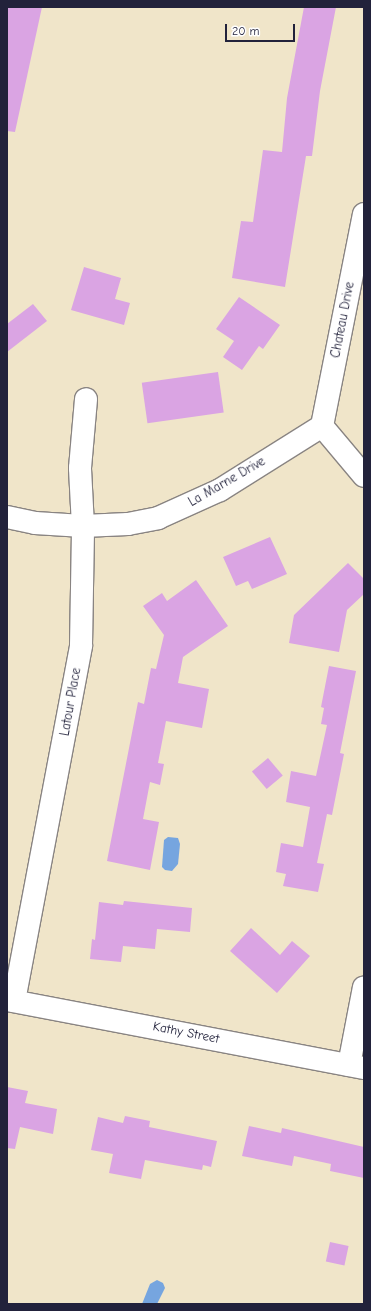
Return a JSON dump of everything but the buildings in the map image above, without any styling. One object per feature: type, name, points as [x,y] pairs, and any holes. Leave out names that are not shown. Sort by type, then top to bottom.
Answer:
[{"type":"street","name":"Chateau Drive","points":[[322,426],[364,214]]},
{"type":"street","name":"Latour Place","points":[[11,1001],[77,674],[82,614],[83,526],[80,468],[86,399]]},
{"type":"street","points":[[322,426],[364,476]]},
{"type":"street","name":"La Marne Drive","points":[[7,517],[34,523],[83,526],[135,522],[158,518],[220,490],[322,426]]},
{"type":"street","points":[[356,1066],[364,987]]},
{"type":"street","name":"Kathy Street","points":[[11,1001],[356,1066]]},
{"type":"water","points":[[168,837],[178,838],[180,844],[178,864],[172,871],[165,870],[162,867],[164,840]]},
{"type":"water","points":[[157,1280],[163,1283],[165,1288],[157,1304],[142,1304],[150,1284]]}]
